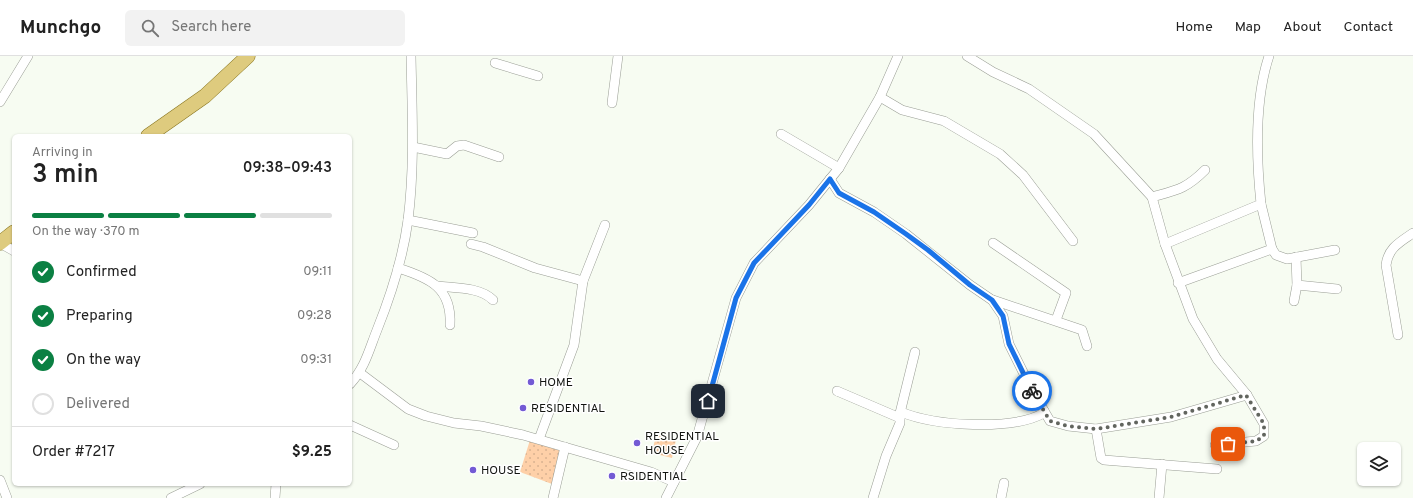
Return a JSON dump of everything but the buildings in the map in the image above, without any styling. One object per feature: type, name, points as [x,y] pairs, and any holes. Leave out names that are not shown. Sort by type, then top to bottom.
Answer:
[{"type":"main road","points":[[151,134],[205,96],[248,56]]},
{"type":"main road","points":[[0,243],[12,234]]},
{"type":"street","points":[[0,102],[28,56]]},
{"type":"street","points":[[352,382],[360,373],[389,300],[398,268],[408,220],[413,147],[411,56]]},
{"type":"street","points":[[612,103],[618,56]]},
{"type":"street","points":[[666,498],[697,437],[736,298],[754,263],[809,205],[838,168],[880,97],[898,56]]},
{"type":"street","points":[[967,56],[994,72],[1029,89],[1094,134],[1152,197],[1178,283],[1193,319],[1217,359],[1246,395],[1264,424],[1264,436],[1256,441],[1215,445]]},
{"type":"street","points":[[1269,56],[1263,76],[1258,143],[1261,204],[1272,249],[1276,255],[1287,259],[1335,250]]},
{"type":"street","points":[[495,63],[538,76]]},
{"type":"street","points":[[880,97],[902,110],[944,121],[1000,154],[1023,175],[1073,241]]},
{"type":"street","points":[[781,134],[838,168]]},
{"type":"street","points":[[413,147],[447,154],[457,146],[464,145],[498,157]]},
{"type":"street","points":[[1152,197],[1184,188],[1205,170]]},
{"type":"street","points":[[830,179],[839,193],[874,212],[906,234],[970,285],[992,300],[1056,320],[1082,330],[1087,346]]},
{"type":"street","points":[[1165,244],[1261,204]]},
{"type":"street","points":[[408,220],[473,233]]},
{"type":"street","points":[[539,439],[574,345],[583,281],[606,225]]},
{"type":"street","points":[[1398,335],[1386,265],[1387,257],[1390,250],[1413,232]]},
{"type":"street","points":[[0,243],[12,250]]},
{"type":"street","points":[[993,243],[1046,280],[1063,289],[1066,293],[1056,320]]},
{"type":"street","points":[[471,244],[483,246],[535,268],[583,281]]},
{"type":"street","points":[[1178,283],[1272,249]]},
{"type":"street","points":[[1294,301],[1297,285],[1296,257]]},
{"type":"street","points":[[398,268],[428,279],[438,286],[447,299],[450,325]]},
{"type":"street","points":[[1297,285],[1337,289]]},
{"type":"street","points":[[438,286],[476,291],[488,295],[493,300]]},
{"type":"street","points":[[992,300],[1003,316],[1009,344],[1050,421],[1068,426],[1096,429],[1171,417],[1246,395]]},
{"type":"street","points":[[874,498],[886,456],[900,423],[900,415],[915,352]]},
{"type":"street","points":[[360,373],[408,409],[426,416],[454,423],[488,428],[539,439],[651,472],[674,482]]},
{"type":"street","points":[[837,391],[900,415],[935,422],[998,424],[1035,418],[1044,413],[1044,411]]},
{"type":"street","points":[[352,426],[394,445]]},
{"type":"street","points":[[1096,429],[1101,458],[1109,460],[1217,469]]},
{"type":"street","points":[[553,498],[565,447]]},
{"type":"street","points":[[1159,498],[1162,464]]},
{"type":"street","points":[[0,480],[7,498]]},
{"type":"street","points":[[1001,498],[1004,483]]},
{"type":"street","points":[[171,498],[196,486]]},
{"type":"street","points":[[275,498],[276,486]]},
{"type":"shaded area","points":[[656,435],[676,440],[672,458],[652,453]]},
{"type":"shaded area","points":[[530,440],[561,451],[552,484],[520,472]]},
{"type":"way so far","points":[[1032,391],[1050,421],[1068,426],[1096,429],[1171,417],[1246,395],[1264,424],[1264,436],[1256,441],[1228,444]]},
{"type":"place","name":"HOME","points":[[531,382]]},
{"type":"place","name":"RESIDENTIAL","points":[[523,408]]},
{"type":"place","name":"RESIDENTIAL HOUSE","points":[[637,443]]},
{"type":"place","name":"HOUSE","points":[[473,470]]},
{"type":"place","name":"RSIDENTIAL","points":[[612,476]]},
{"type":"route","points":[[708,401],[736,298],[754,263],[809,205],[830,179],[839,193],[847,199],[874,212],[906,234],[970,285],[992,300],[999,308],[1003,316],[1009,344],[1032,391]]}]
